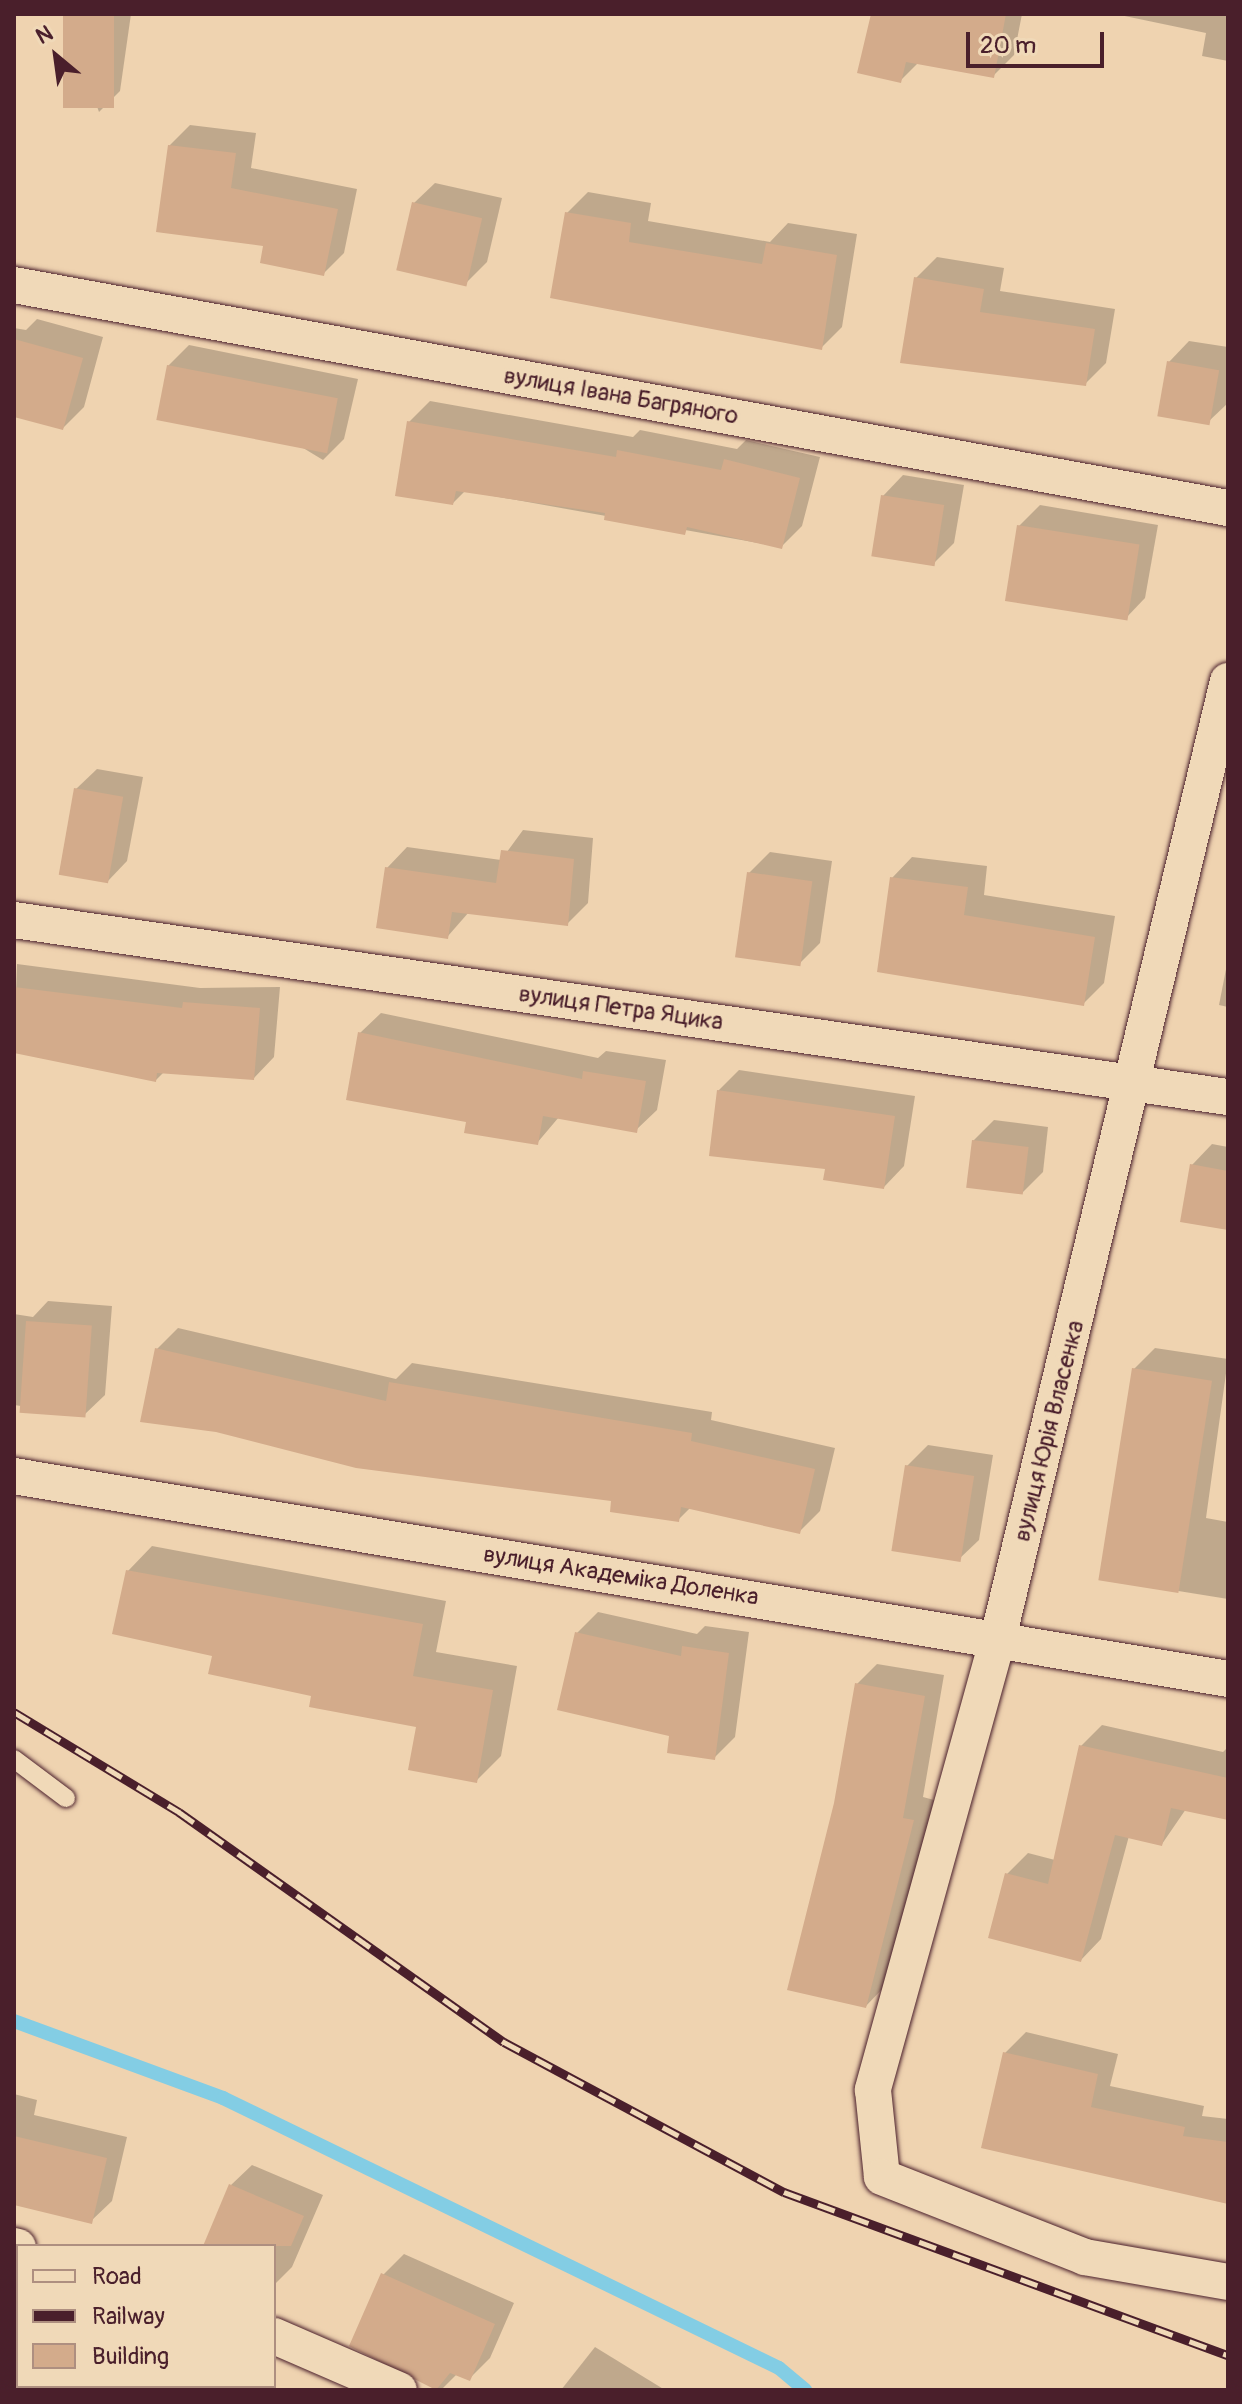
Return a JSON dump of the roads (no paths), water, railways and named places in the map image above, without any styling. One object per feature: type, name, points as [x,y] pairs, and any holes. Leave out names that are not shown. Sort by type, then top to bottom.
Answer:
[{"type":"street","name":"вулиця Івана Багряного","points":[[14,285],[1228,508]]},
{"type":"street","name":"вулиця Юрія Власенка","points":[[1228,681],[1135,1083],[998,1638],[873,2090],[882,2177],[1085,2257],[1228,2282]]},
{"type":"street","name":"вулиця Петра Яцика","points":[[14,920],[1228,1097]]},
{"type":"street","name":"вулиця Академіка Доленка","points":[[14,1476],[998,1638],[1228,1679]]},
{"type":"street","points":[[276,2337],[399,2390]]},
{"type":"lane","points":[[14,1759],[66,1798]]},
{"type":"waterway","points":[[14,2021],[223,2098],[779,2368],[805,2390]]},
{"type":"railway","points":[[14,1712],[179,1812],[504,2042],[784,2192],[1228,2355]]}]
